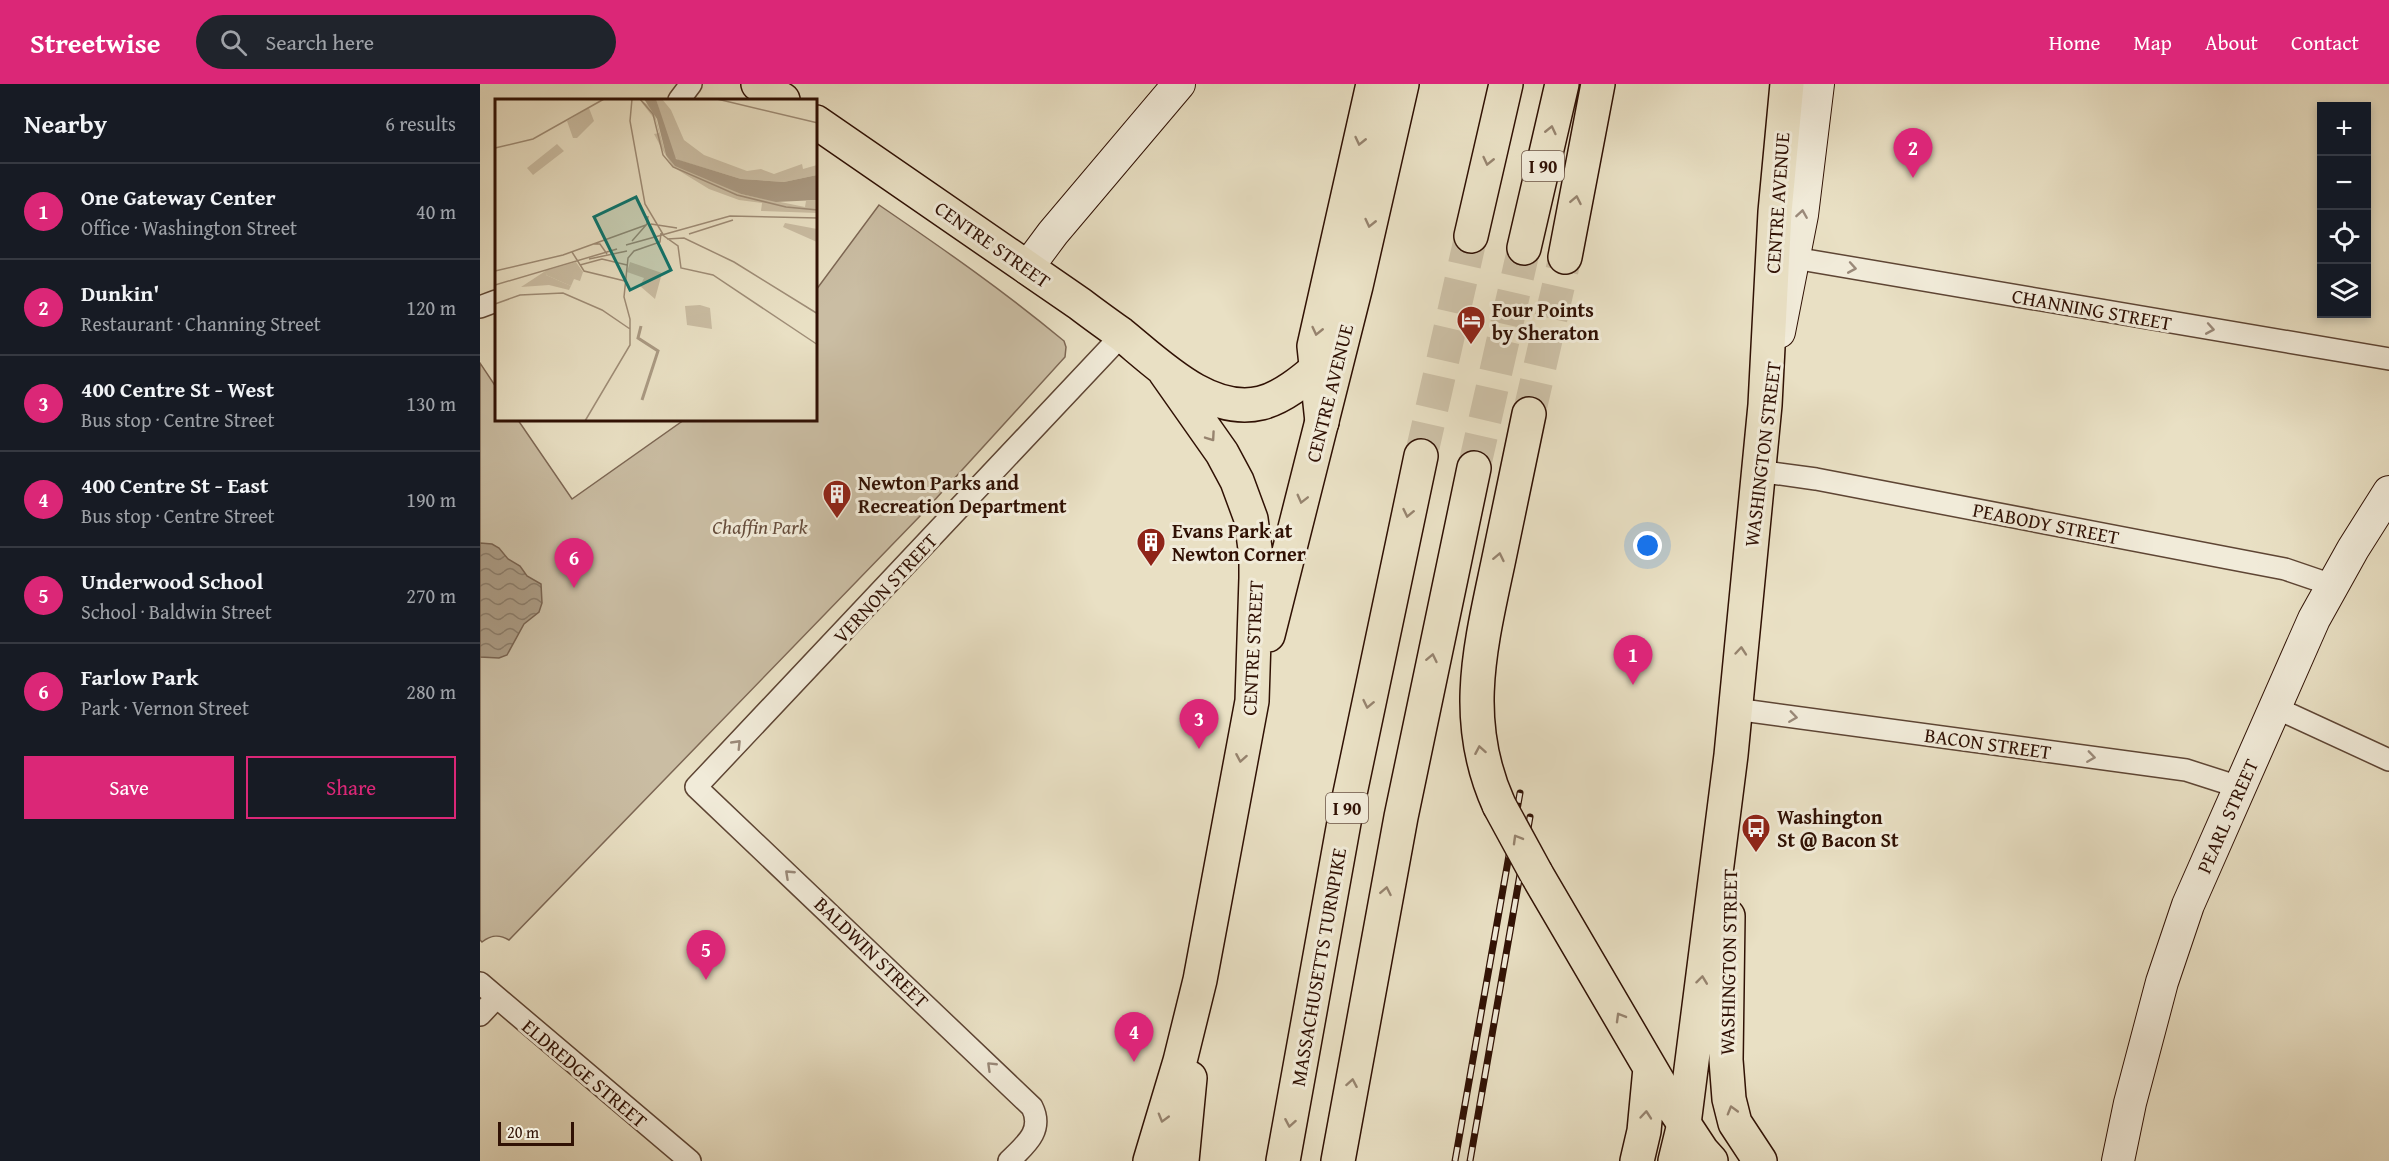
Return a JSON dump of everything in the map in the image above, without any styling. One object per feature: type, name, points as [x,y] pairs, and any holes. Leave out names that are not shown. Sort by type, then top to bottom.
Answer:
[{"type":"main road","points":[[758,84],[781,99]]},
{"type":"main road","points":[[1328,360],[1314,346],[1373,84]]},
{"type":"main road","name":"CENTRE AVENUE","points":[[1252,701],[1322,422],[1328,360],[1402,84]]},
{"type":"main road","points":[[1471,236],[1506,84]]},
{"type":"main road","name":"I 90","points":[[1524,248],[1562,84]]},
{"type":"main road","points":[[1565,257],[1598,84]]},
{"type":"main road","name":"CENTRE AVENUE","points":[[1765,394],[1775,212],[1786,84]]},
{"type":"main road","name":"CENTRE STREET","points":[[818,123],[1122,335],[1166,372],[1213,398],[1242,405],[1260,403],[1278,396],[1328,360]]},
{"type":"main road","name":"CENTRE STREET","points":[[1150,1161],[1180,1061],[1200,980],[1252,701],[1256,555],[1251,519],[1230,466],[1166,372]]},
{"type":"main road","name":"WASHINGTON STREET","points":[[1675,1161],[1684,1124],[1731,755],[1765,394]]},
{"type":"main road","points":[[1529,414],[1477,672],[1478,739],[1488,782],[1498,805],[1536,873],[1650,1068],[1684,1124],[1711,1161]]},
{"type":"main road","name":"MASSACHUSETTS TURNPIKE","points":[[1283,1161],[1345,817],[1421,456]]},
{"type":"main road","points":[[1338,1161],[1405,795],[1474,468]]},
{"type":"main road","name":"WASHINGTON STREET","points":[[1731,755],[1726,1080],[1730,1107],[1736,1123],[1760,1161]]},
{"type":"main road","name":"CENTRE STREET","points":[[1182,1161],[1200,980]]},
{"type":"main road","points":[[1637,1161],[1644,1131],[1650,1068]]},
{"type":"street","points":[[681,99],[692,84]]},
{"type":"street","points":[[1027,268],[1053,233],[1179,84]]},
{"type":"street","name":"WASHINGTON STREET","points":[[1765,394],[1802,215],[1818,84]]},
{"type":"street","name":"CHANNING STREET","points":[[1794,258],[2389,360]]},
{"type":"street","points":[[480,307],[495,301]]},
{"type":"street","name":"VERNON STREET","points":[[696,787],[1122,335]]},
{"type":"street","name":"PEABODY STREET","points":[[1758,471],[1840,484],[2285,568],[2332,585]]},
{"type":"street","name":"PEARL STREET","points":[[2118,1161],[2130,1103],[2162,982],[2188,905],[2314,619],[2389,492]]},
{"type":"street","points":[[2274,707],[2389,760]]},
{"type":"street","name":"BACON STREET","points":[[1736,710],[2186,770],[2239,787]]},
{"type":"street","name":"BALDWIN STREET","points":[[696,787],[1035,1116],[1032,1136],[1009,1161]]},
{"type":"street","name":"ELDREDGE STREET","points":[[480,983],[690,1161]]},
{"type":"street","points":[[480,1015],[496,998]]},
{"type":"green space","name":"Chaffin Park","points":[[879,205],[996,287],[1064,341],[1065,357],[921,515],[509,940],[495,936],[482,942],[480,940],[480,363],[495,386],[495,422],[519,422],[572,499],[681,422],[818,422],[818,287]]},
{"type":"water","points":[[480,543],[492,544],[499,548],[508,559],[520,566],[527,576],[541,584],[542,603],[539,612],[524,624],[507,655],[499,658],[480,657]]},
{"type":"tunnel","points":[[1421,456],[1471,236]]},
{"type":"tunnel","points":[[1474,468],[1524,248]]},
{"type":"tunnel","points":[[1529,414],[1565,257]]},
{"type":"railway","points":[[1455,1161],[1520,793]]},
{"type":"railway","points":[[1470,1161],[1530,817]]},
{"type":"place","name":"Dunkin'","points":[[1913,178]]},
{"type":"place","name":"Four Points by Sheraton","points":[[1471,346]]},
{"type":"place","name":"Newton Parks and Recreation Department","points":[[837,520]]},
{"type":"place","name":"Evans Park at Newton Corner","points":[[1151,568]]},
{"type":"place","name":"Farlow Park","points":[[574,588]]},
{"type":"place","name":"One Gateway Center","points":[[1633,685]]},
{"type":"place","name":"400 Centre St - West","points":[[1199,749]]},
{"type":"place","name":"Washington St @ Bacon St","points":[[1756,854]]},
{"type":"place","name":"Underwood School","points":[[706,980]]},
{"type":"place","name":"400 Centre St - East","points":[[1134,1062]]}]
